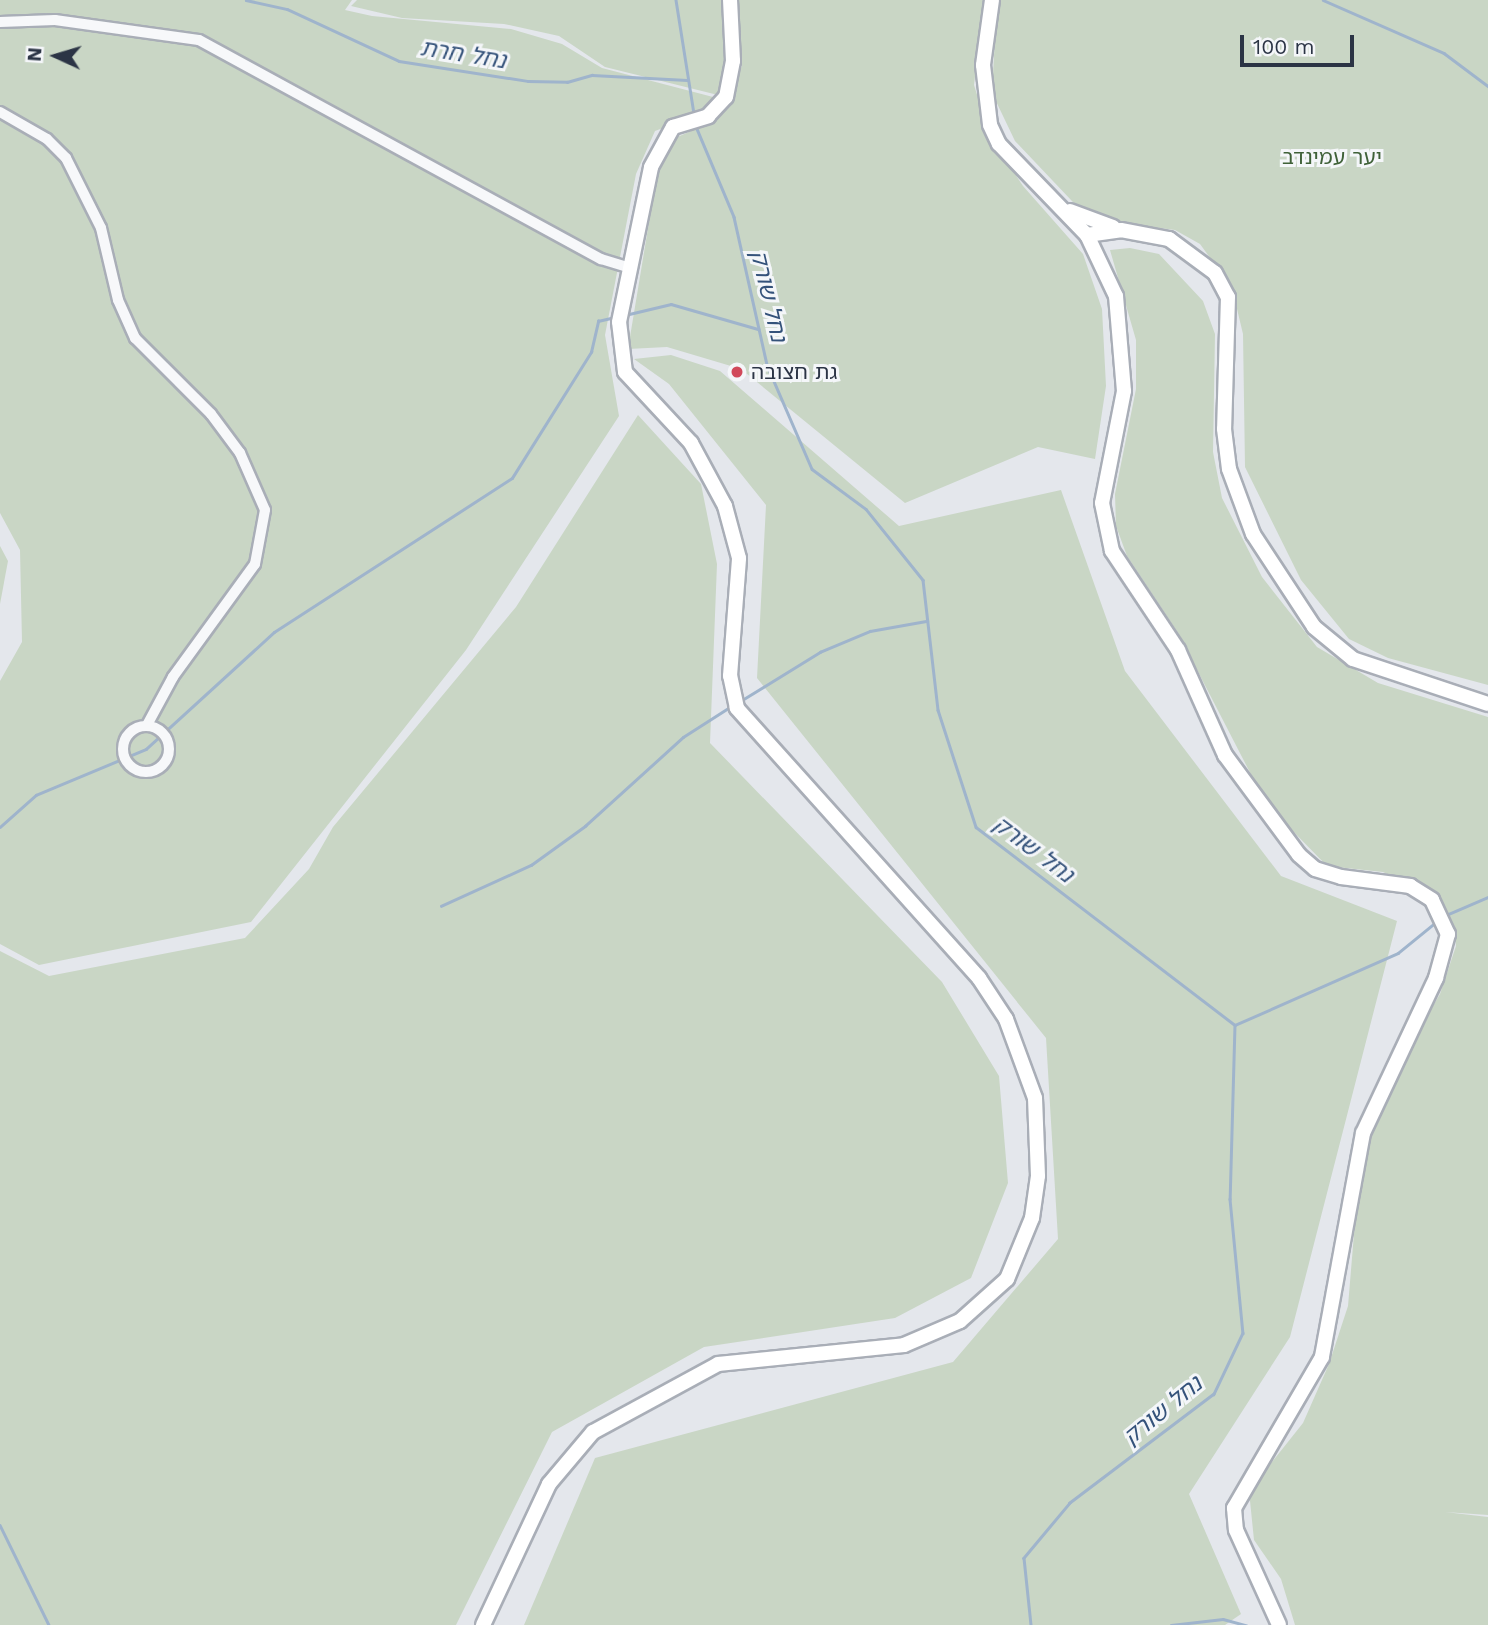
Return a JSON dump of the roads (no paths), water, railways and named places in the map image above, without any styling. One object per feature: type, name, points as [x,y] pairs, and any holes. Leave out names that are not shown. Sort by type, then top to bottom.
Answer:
[{"type":"main road","points":[[483,1625],[549,1485],[593,1432],[718,1364],[904,1345],[960,1321],[1007,1279],[1032,1218],[1038,1176],[1035,1098],[1006,1019],[979,978],[737,708],[730,676],[738,585],[734,533],[712,473],[625,372],[620,322],[659,145],[685,120],[708,116],[732,82],[730,0]]},
{"type":"main road","points":[[992,0],[984,65],[990,125],[999,144],[1065,208],[1087,235],[1116,296],[1124,343],[1124,391],[1102,503],[1112,551],[1178,650],[1225,755],[1299,855],[1315,869],[1341,877],[1410,886],[1432,900],[1448,934],[1436,978],[1363,1133],[1322,1357],[1306,1394],[1234,1508],[1236,1530],[1279,1625]]},
{"type":"main road","points":[[1065,208],[1121,230],[1169,239],[1192,251],[1228,296],[1224,429],[1229,469],[1253,534],[1314,627],[1353,659],[1488,704]]},
{"type":"main road","points":[[1087,235],[1121,230]]},
{"type":"main road","points":[[1087,235],[1174,247],[1228,296]]},
{"type":"street","points":[[0,22],[55,20],[199,40],[601,259],[630,268]]},
{"type":"street","points":[[0,112],[66,158],[102,228],[118,300],[135,338],[211,414],[240,453],[265,510],[255,564],[173,677],[147,725],[132,730],[123,742],[128,764],[141,772],[157,769],[169,751],[161,731],[147,725]]},
{"type":"waterway","name":"נחל חרת","points":[[246,0],[287,9],[399,61],[528,81],[567,82],[592,75],[687,80]]},
{"type":"waterway","name":"נחל שורק","points":[[676,0],[694,114]]},
{"type":"waterway","points":[[1323,0],[1444,53],[1488,86]]},
{"type":"waterway","name":"נחל שורק","points":[[695,124],[734,217],[767,365],[812,469],[866,509],[923,580],[938,710],[976,827],[1235,1025],[1230,1199],[1243,1333],[1214,1394],[1070,1503],[1024,1558],[1031,1625]]},
{"type":"waterway","points":[[625,315],[671,304],[758,329]]},
{"type":"waterway","points":[[0,827],[36,795],[146,749],[274,632],[512,478],[591,352],[598,321],[616,317]]},
{"type":"waterway","points":[[742,700],[820,652],[870,631],[927,621]]},
{"type":"waterway","points":[[441,906],[531,865],[585,826],[683,737],[730,707]]},
{"type":"waterway","points":[[1444,916],[1488,897]]},
{"type":"waterway","points":[[1235,1025],[1398,953],[1436,922]]},
{"type":"waterway","points":[[0,1525],[49,1625]]},
{"type":"waterway","points":[[1171,1625],[1223,1619],[1246,1625]]},
{"type":"place","name":"גת חצובה","points":[[737,372]]},
{"type":"park label","name":"יער עמינדב","points":[[1332,157]]}]
